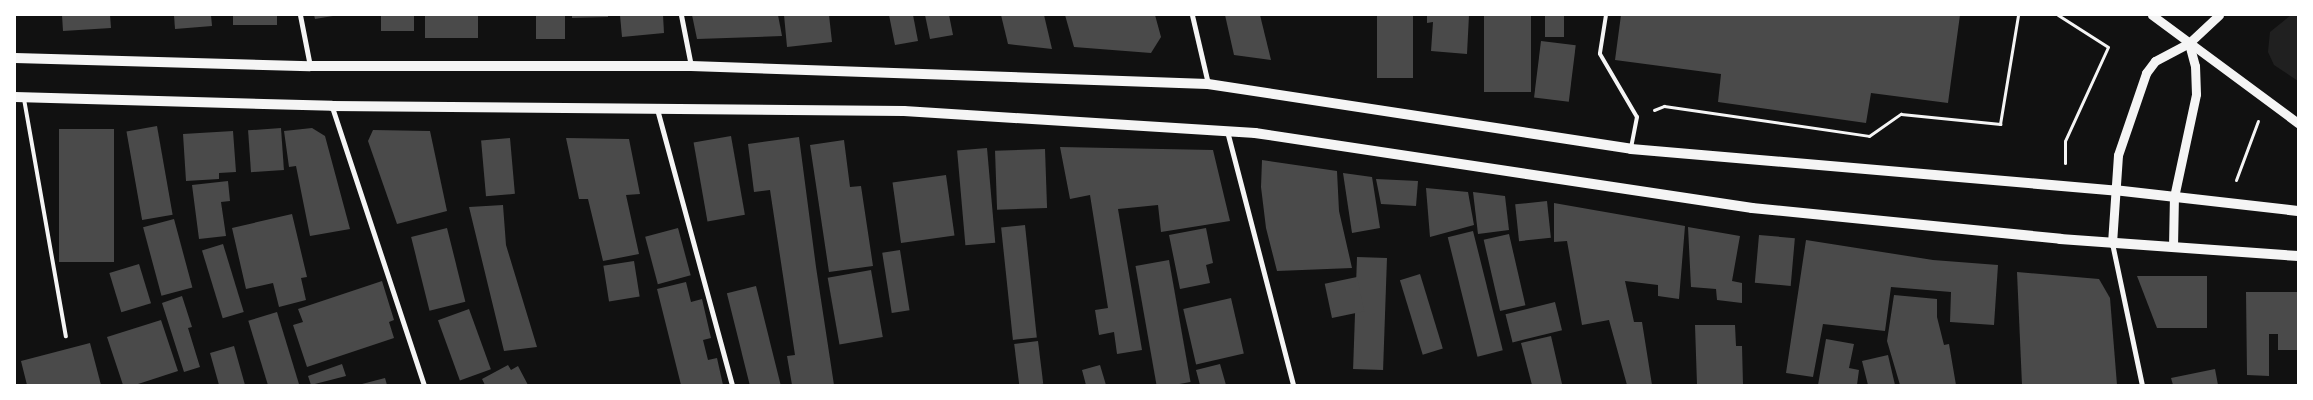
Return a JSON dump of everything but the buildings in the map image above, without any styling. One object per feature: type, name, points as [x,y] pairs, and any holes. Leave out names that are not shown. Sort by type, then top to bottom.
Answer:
[{"type":"main road","points":[[15,58],[310,66],[691,66],[1208,84],[1631,149],[2065,188],[2114,190],[2234,206],[2298,210]]},
{"type":"main road","points":[[19,97],[332,106],[904,111],[1227,131],[1752,208],[2112,243],[2298,256]]},
{"type":"street","points":[[300,15],[310,66]]},
{"type":"street","points":[[681,15],[691,66]]},
{"type":"street","points":[[1192,15],[1208,84]]},
{"type":"street","points":[[2152,15],[2298,123]]},
{"type":"street","points":[[2142,385],[2112,243],[2114,190],[2118,155],[2146,72],[2165,54],[2189,43],[2219,15]]},
{"type":"street","points":[[2173,247],[2174,197],[2196,94],[2195,66],[2189,43]]},
{"type":"street","points":[[332,106],[424,385]]},
{"type":"street","points":[[657,108],[732,385]]},
{"type":"street","points":[[1227,131],[1293,385]]},
{"type":"lane","points":[[1606,15],[1600,54],[1637,116],[1631,149]]},
{"type":"lane","points":[[19,97],[66,336]]},
{"type":"path","points":[[1637,116],[1664,106],[1869,136],[1901,114],[2000,124],[2018,15]]},
{"type":"path","points":[[2058,15],[2108,47],[2065,141],[2065,188]]},
{"type":"path","points":[[2234,206],[2237,172],[2268,101]]},
{"type":"shaded area","points":[[2291,15],[2298,15],[2298,81],[2274,65],[2268,52],[2270,32]]}]
